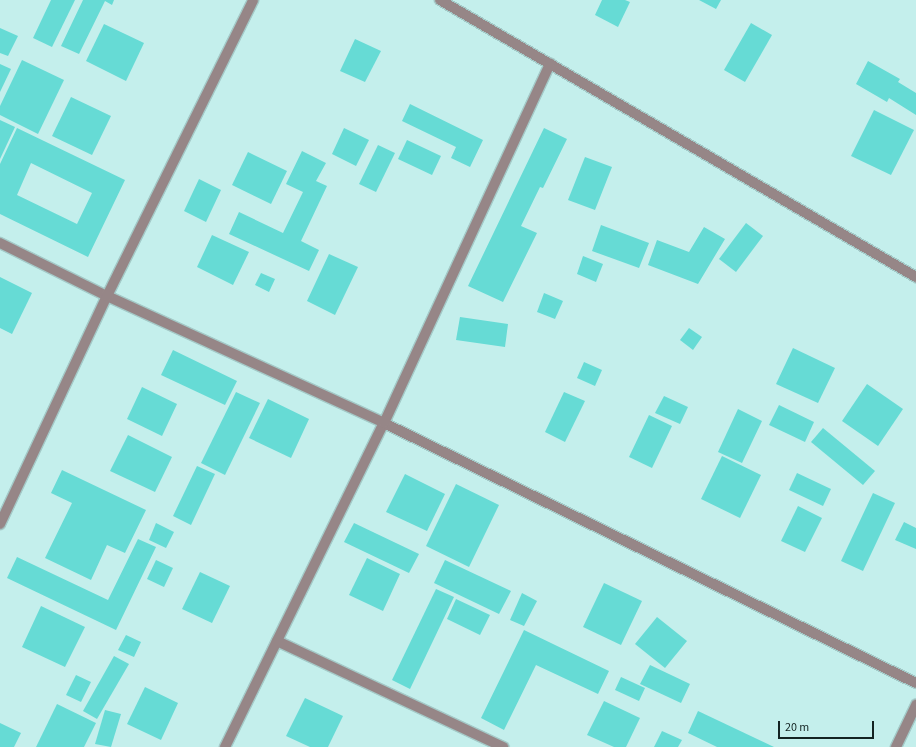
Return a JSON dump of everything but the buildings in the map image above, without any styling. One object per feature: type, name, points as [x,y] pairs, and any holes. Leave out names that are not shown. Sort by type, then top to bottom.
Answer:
[{"type":"street","points":[[0,524],[106,296],[253,0]]},
{"type":"street","points":[[440,0],[916,276]]},
{"type":"street","points":[[225,747],[384,423],[550,64]]},
{"type":"street","points":[[0,243],[106,296],[384,423],[916,684]]},
{"type":"street","points":[[277,640],[503,747]]},
{"type":"street","points":[[896,747],[916,705]]}]
